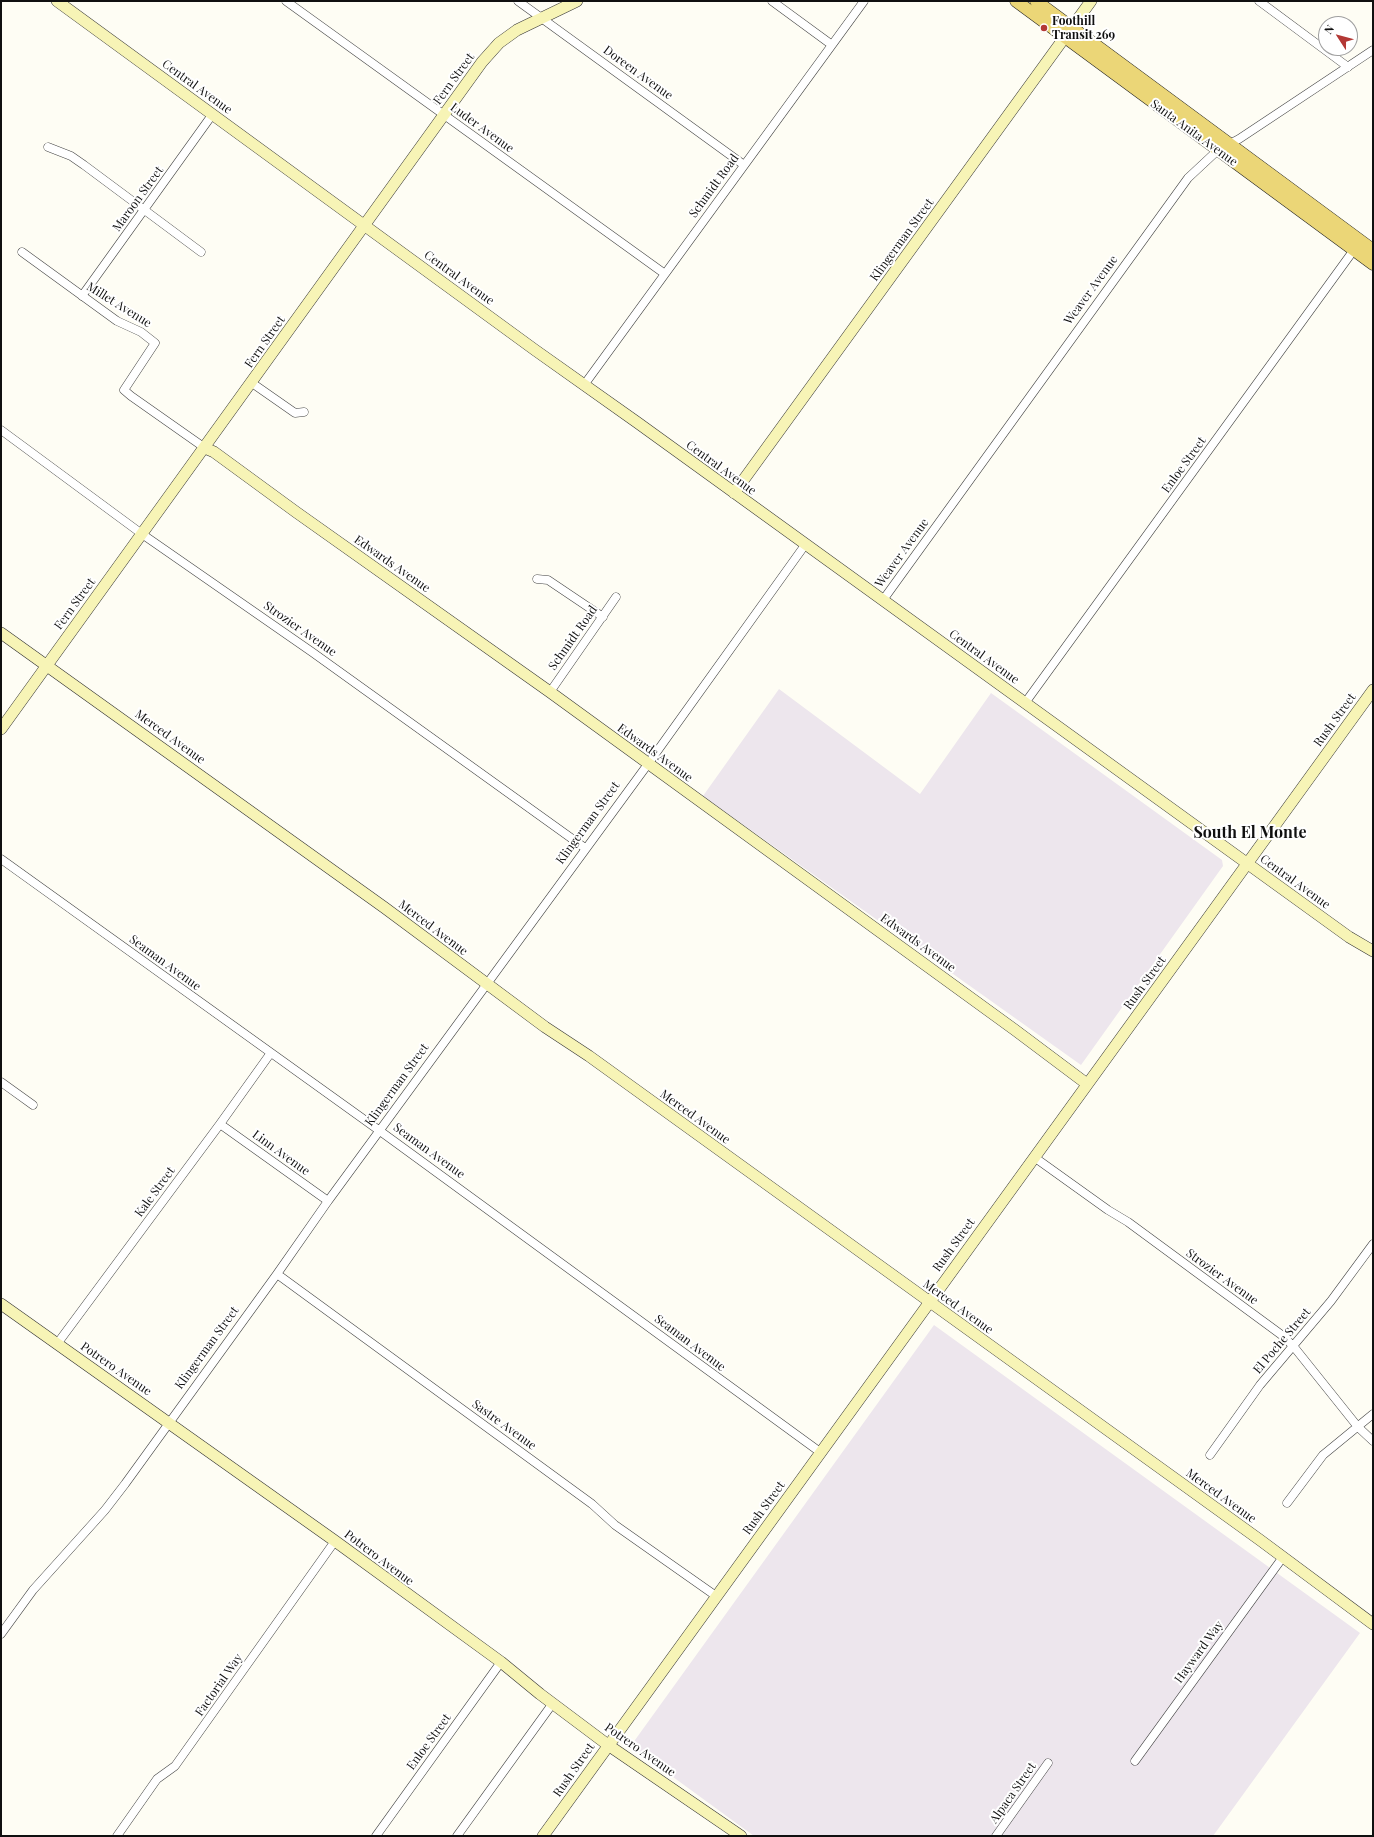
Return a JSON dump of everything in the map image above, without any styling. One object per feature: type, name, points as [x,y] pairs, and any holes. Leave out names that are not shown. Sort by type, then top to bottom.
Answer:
[{"type":"main road","name":"Santa Anita Avenue","points":[[1016,1],[1218,150],[1357,245],[1373,250]]},
{"type":"main road","name":"Santa Anita Avenue","points":[[1036,1],[1230,144],[1357,245],[1373,264]]},
{"type":"street","name":"Central Avenue","points":[[57,1],[805,545],[1349,937],[1373,951]]},
{"type":"street","name":"Luder Avenue","points":[[286,1],[665,274]]},
{"type":"street","name":"Doreen Avenue","points":[[518,1],[744,165]]},
{"type":"street","name":"Fern Street","points":[[1,729],[252,383],[482,62],[499,43],[517,30],[541,17],[578,1]]},
{"type":"street","points":[[772,1],[832,45]]},
{"type":"street","name":"Schmidt Road","points":[[584,385],[864,1]]},
{"type":"street","name":"Klingerman Street","points":[[734,493],[1091,1]]},
{"type":"street","points":[[1259,1],[1348,67]]},
{"type":"street","name":"Weaver Avenue","points":[[883,600],[1168,204],[1192,174],[1218,150],[1230,144],[1373,50]]},
{"type":"street","name":"Maroon Street","points":[[82,296],[212,115]]},
{"type":"street","points":[[48,147],[71,156],[201,252]]},
{"type":"street","name":"Enloe Street","points":[[1026,703],[1357,245]]},
{"type":"street","name":"Millet Avenue","points":[[22,252],[117,321],[141,332],[155,343],[124,390],[205,448]]},
{"type":"street","points":[[252,383],[294,413],[304,412]]},
{"type":"street","name":"Strozier Avenue","points":[[1,430],[142,534],[317,656],[585,848]]},
{"type":"street","name":"Edwards Avenue","points":[[205,448],[214,452],[301,516],[550,692],[1016,1030],[1087,1084]]},
{"type":"street","name":"Klingerman Street","points":[[1,1634],[33,1590],[105,1510],[277,1274],[328,1201],[585,848],[648,764],[805,545]]},
{"type":"street","points":[[538,579],[548,580],[603,617]]},
{"type":"street","name":"Schmidt Road","points":[[550,692],[616,597]]},
{"type":"street","name":"Merced Avenue","points":[[1,633],[46,666],[107,707],[385,908],[545,1027],[595,1060],[1372,1620]]},
{"type":"street","name":"Rush Street","points":[[543,1836],[1246,863],[1373,690]]},
{"type":"street","name":"Seaman Avenue","points":[[1,859],[270,1054],[380,1131],[820,1452]]},
{"type":"street","name":"Kale Street","points":[[57,1344],[270,1054]]},
{"type":"street","points":[[1,1082],[33,1105]]},
{"type":"street","name":"Linn Avenue","points":[[220,1124],[328,1201]]},
{"type":"street","name":"Strozier Avenue","points":[[1034,1157],[1283,1336],[1294,1347],[1358,1427],[1373,1441]]},
{"type":"street","name":"El Poche Street","points":[[1210,1455],[1260,1386],[1331,1301],[1373,1244]]},
{"type":"street","name":"Sastre Avenue","points":[[277,1274],[586,1500],[615,1525],[716,1596]]},
{"type":"street","name":"Potrero Avenue","points":[[1,1304],[501,1662],[608,1745],[741,1836]]},
{"type":"street","points":[[1286,1503],[1323,1455],[1373,1414]]},
{"type":"street","name":"Factorial Way","points":[[117,1836],[157,1779],[175,1766],[335,1542]]},
{"type":"street","name":"Hayward Way","points":[[1135,1761],[1283,1557]]},
{"type":"street","name":"Enloe Street","points":[[376,1836],[501,1662]]},
{"type":"street","points":[[457,1836],[553,1703]]},
{"type":"street","name":"Alpaca Street","points":[[996,1836],[1048,1763]]},
{"type":"shaded area","points":[[779,689],[920,794],[991,693],[1222,860],[1223,866],[1081,1065],[703,796]]},
{"type":"shaded area","points":[[934,1325],[1360,1633],[1213,1836],[754,1836],[636,1750],[635,1740]]},
{"type":"place","name":"Foothill Transit 269","points":[[1044,28]]},
{"type":"district","name":"South El Monte","points":[[1250,833]]}]
